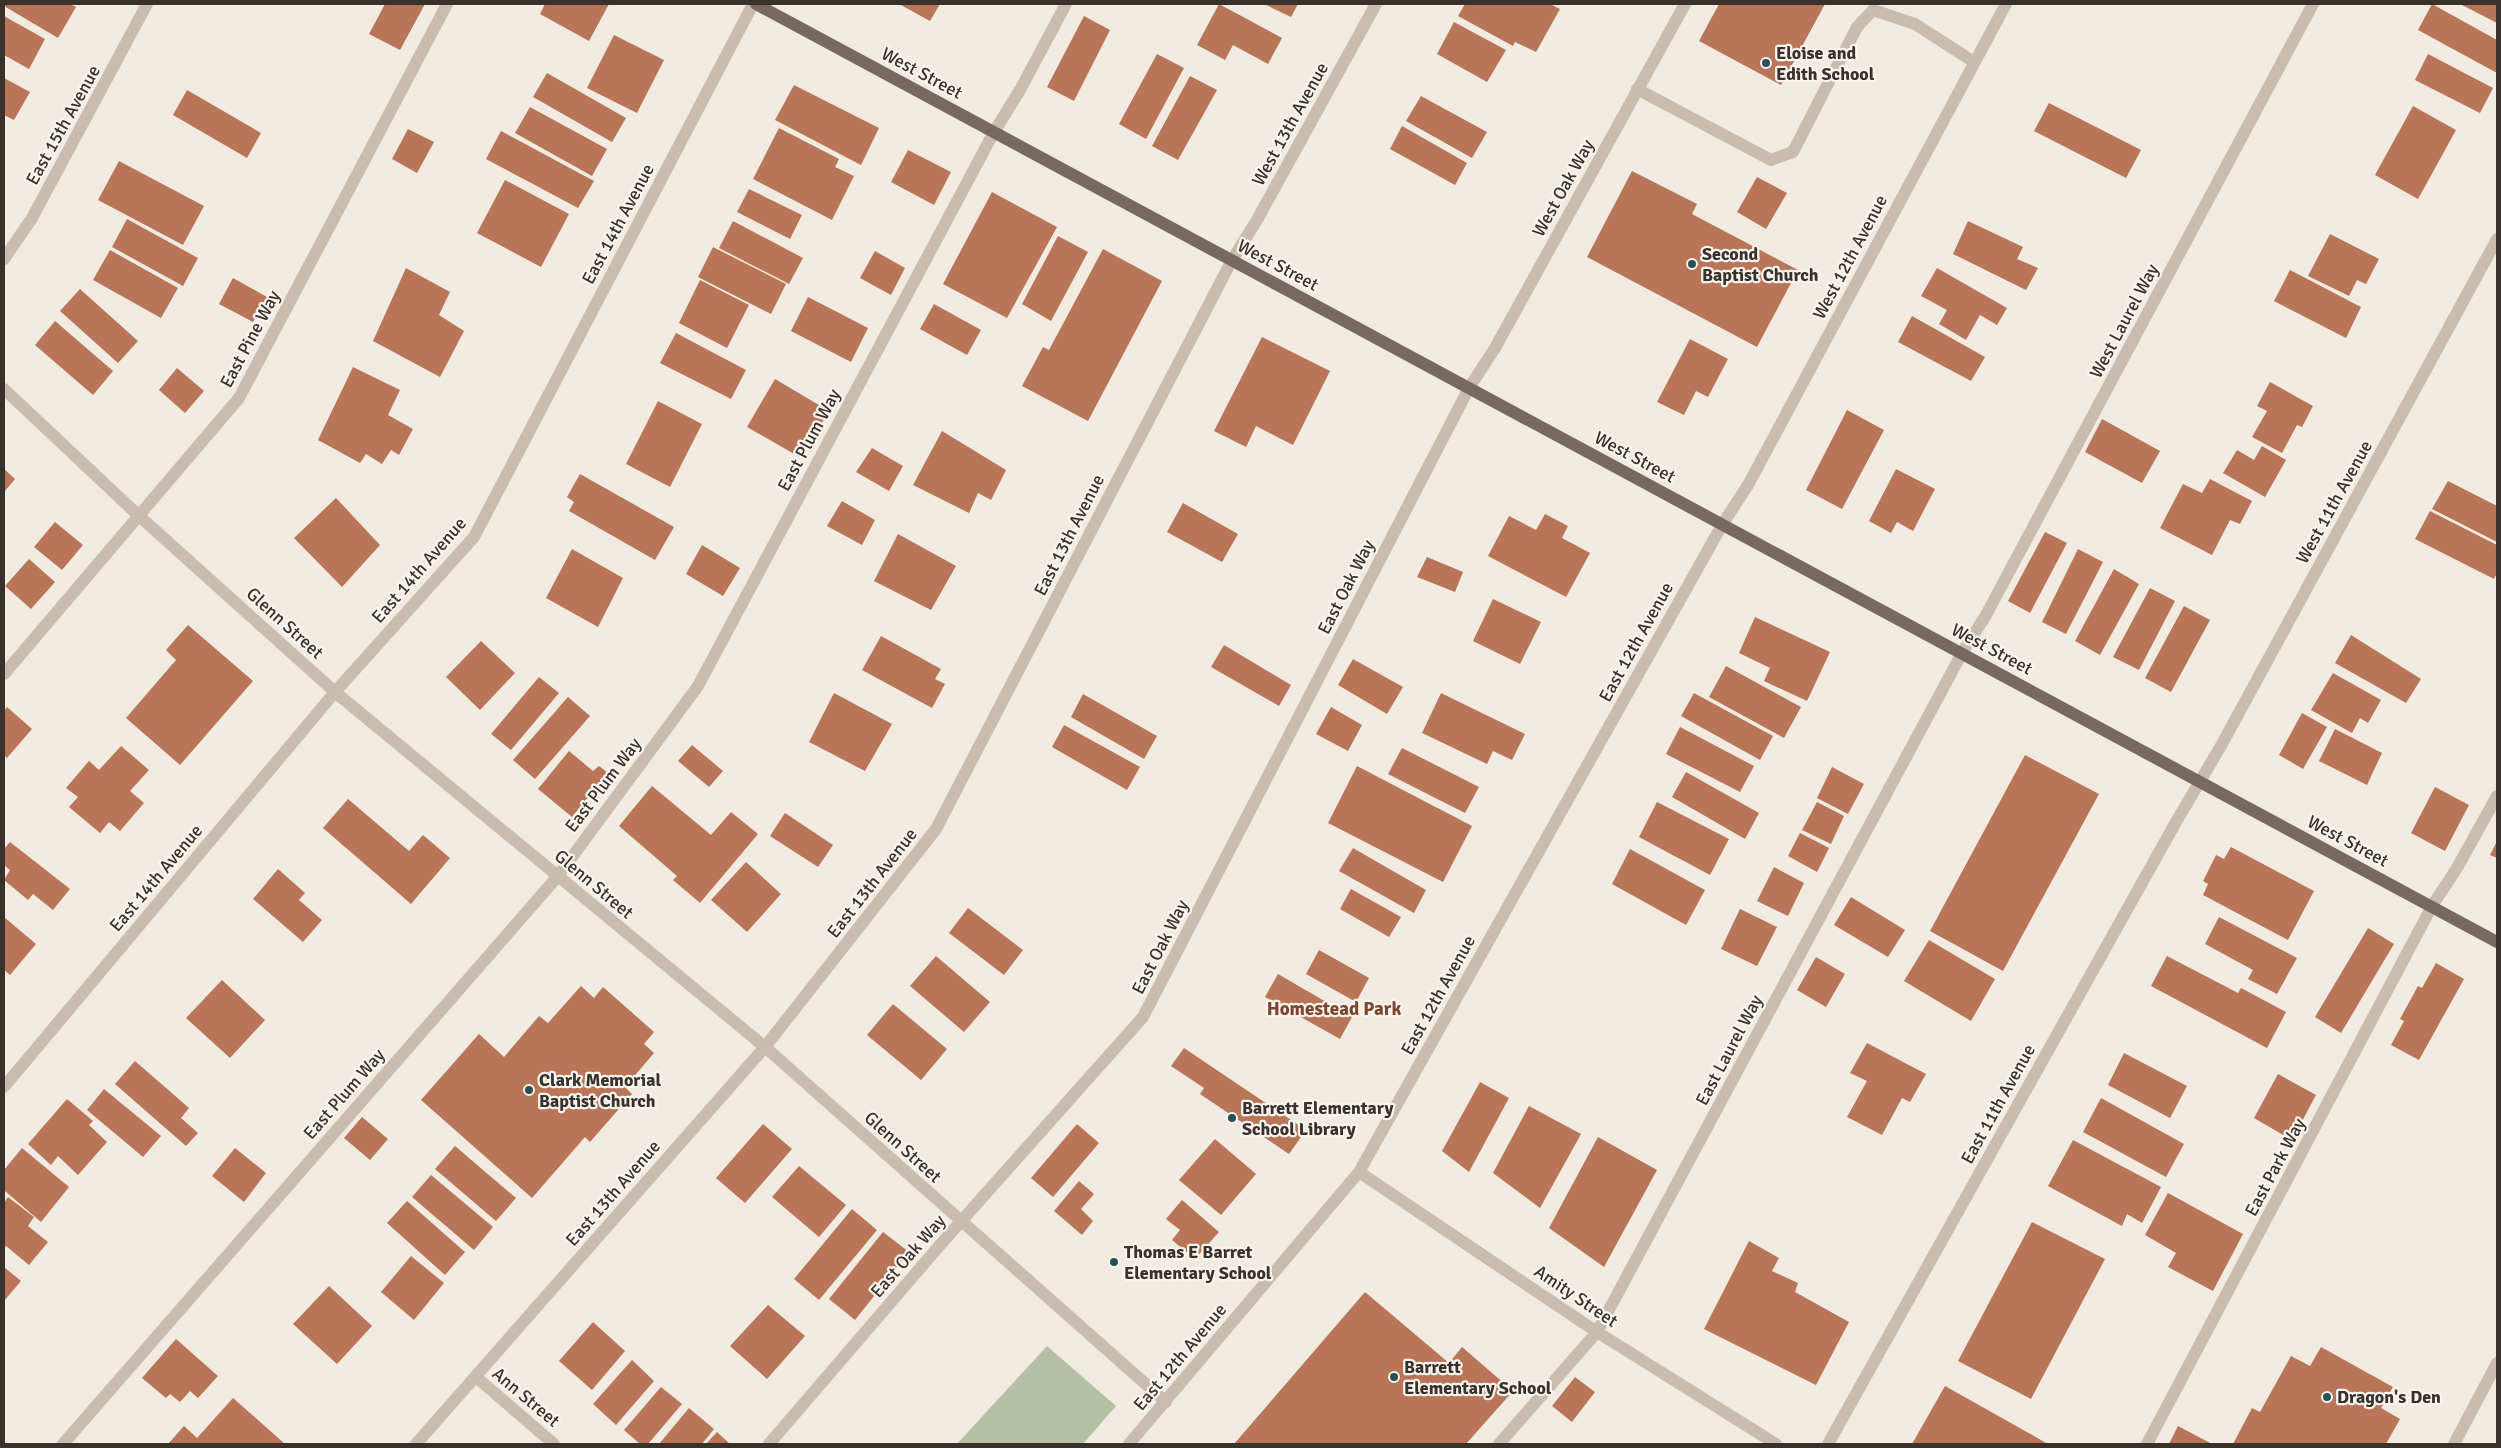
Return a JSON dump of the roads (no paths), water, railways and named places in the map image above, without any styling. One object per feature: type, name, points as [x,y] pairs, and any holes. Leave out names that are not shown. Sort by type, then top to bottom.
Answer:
[{"type":"main road","name":"West Street","points":[[755,4],[2497,942]]},
{"type":"street","name":"East 15th Avenue","points":[[4,259],[32,218],[147,4]]},
{"type":"street","name":"East Pine Way","points":[[4,674],[239,398],[447,4]]},
{"type":"street","name":"East 14th Avenue","points":[[4,1087],[335,692],[474,537],[755,4]]},
{"type":"street","name":"East Plum Way","points":[[63,1444],[558,876],[698,686],[994,132],[1020,90],[1066,4]]},
{"type":"street","name":"West 13th Avenue","points":[[1232,260],[1257,220],[1376,4]]},
{"type":"street","name":"West Oak Way","points":[[1469,388],[1495,348],[1685,4]]},
{"type":"street","name":"West 12th Avenue","points":[[1722,525],[1748,484],[2006,4]]},
{"type":"street","name":"West Laurel Way","points":[[1962,653],[1986,615],[2313,4]]},
{"type":"street","points":[[1637,89],[1771,160],[1793,152],[1857,27],[1873,10],[1915,24],[1974,62]]},
{"type":"street","name":"West 11th Avenue","points":[[2199,780],[2222,744],[2497,239]]},
{"type":"street","name":"East 13th Avenue","points":[[416,1444],[765,1047],[936,829],[1232,260]]},
{"type":"street","name":"East Oak Way","points":[[769,1444],[1143,1017],[1469,388]]},
{"type":"street","name":"Glenn Street","points":[[4,389],[138,515],[335,692],[765,1047],[1166,1402]]},
{"type":"street","name":"East 12th Avenue","points":[[1129,1444],[1359,1172],[1722,525]]},
{"type":"street","name":"East Laurel Way","points":[[1499,1444],[1597,1332],[1962,653]]},
{"type":"street","name":"East 11th Avenue","points":[[1828,1444],[2199,780]]},
{"type":"street","name":"East Park Way","points":[[2147,1444],[2432,906],[2457,868],[2497,796]]},
{"type":"street","name":"Amity Street","points":[[1359,1172],[1597,1332],[1776,1444]]},
{"type":"street","points":[[2454,1444],[2497,1362]]},
{"type":"street","name":"Ann Street","points":[[476,1377],[554,1444]]},
{"type":"place","name":"Eloise and Edith School","points":[[1766,63]]},
{"type":"place","name":"Second Baptist Church","points":[[1692,264]]},
{"type":"place","name":"Clark Memorial Baptist Church","points":[[529,1090]]},
{"type":"place","name":"Barrett Elementary School Library","points":[[1232,1118]]},
{"type":"place","name":"Thomas E Barret Elementary School","points":[[1114,1262]]},
{"type":"place","name":"Barrett Elementary School","points":[[1394,1377]]},
{"type":"place","name":"Dragon's Den","points":[[2327,1397]]},
{"type":"district","name":"Homestead Park","points":[[1334,1008]]}]
